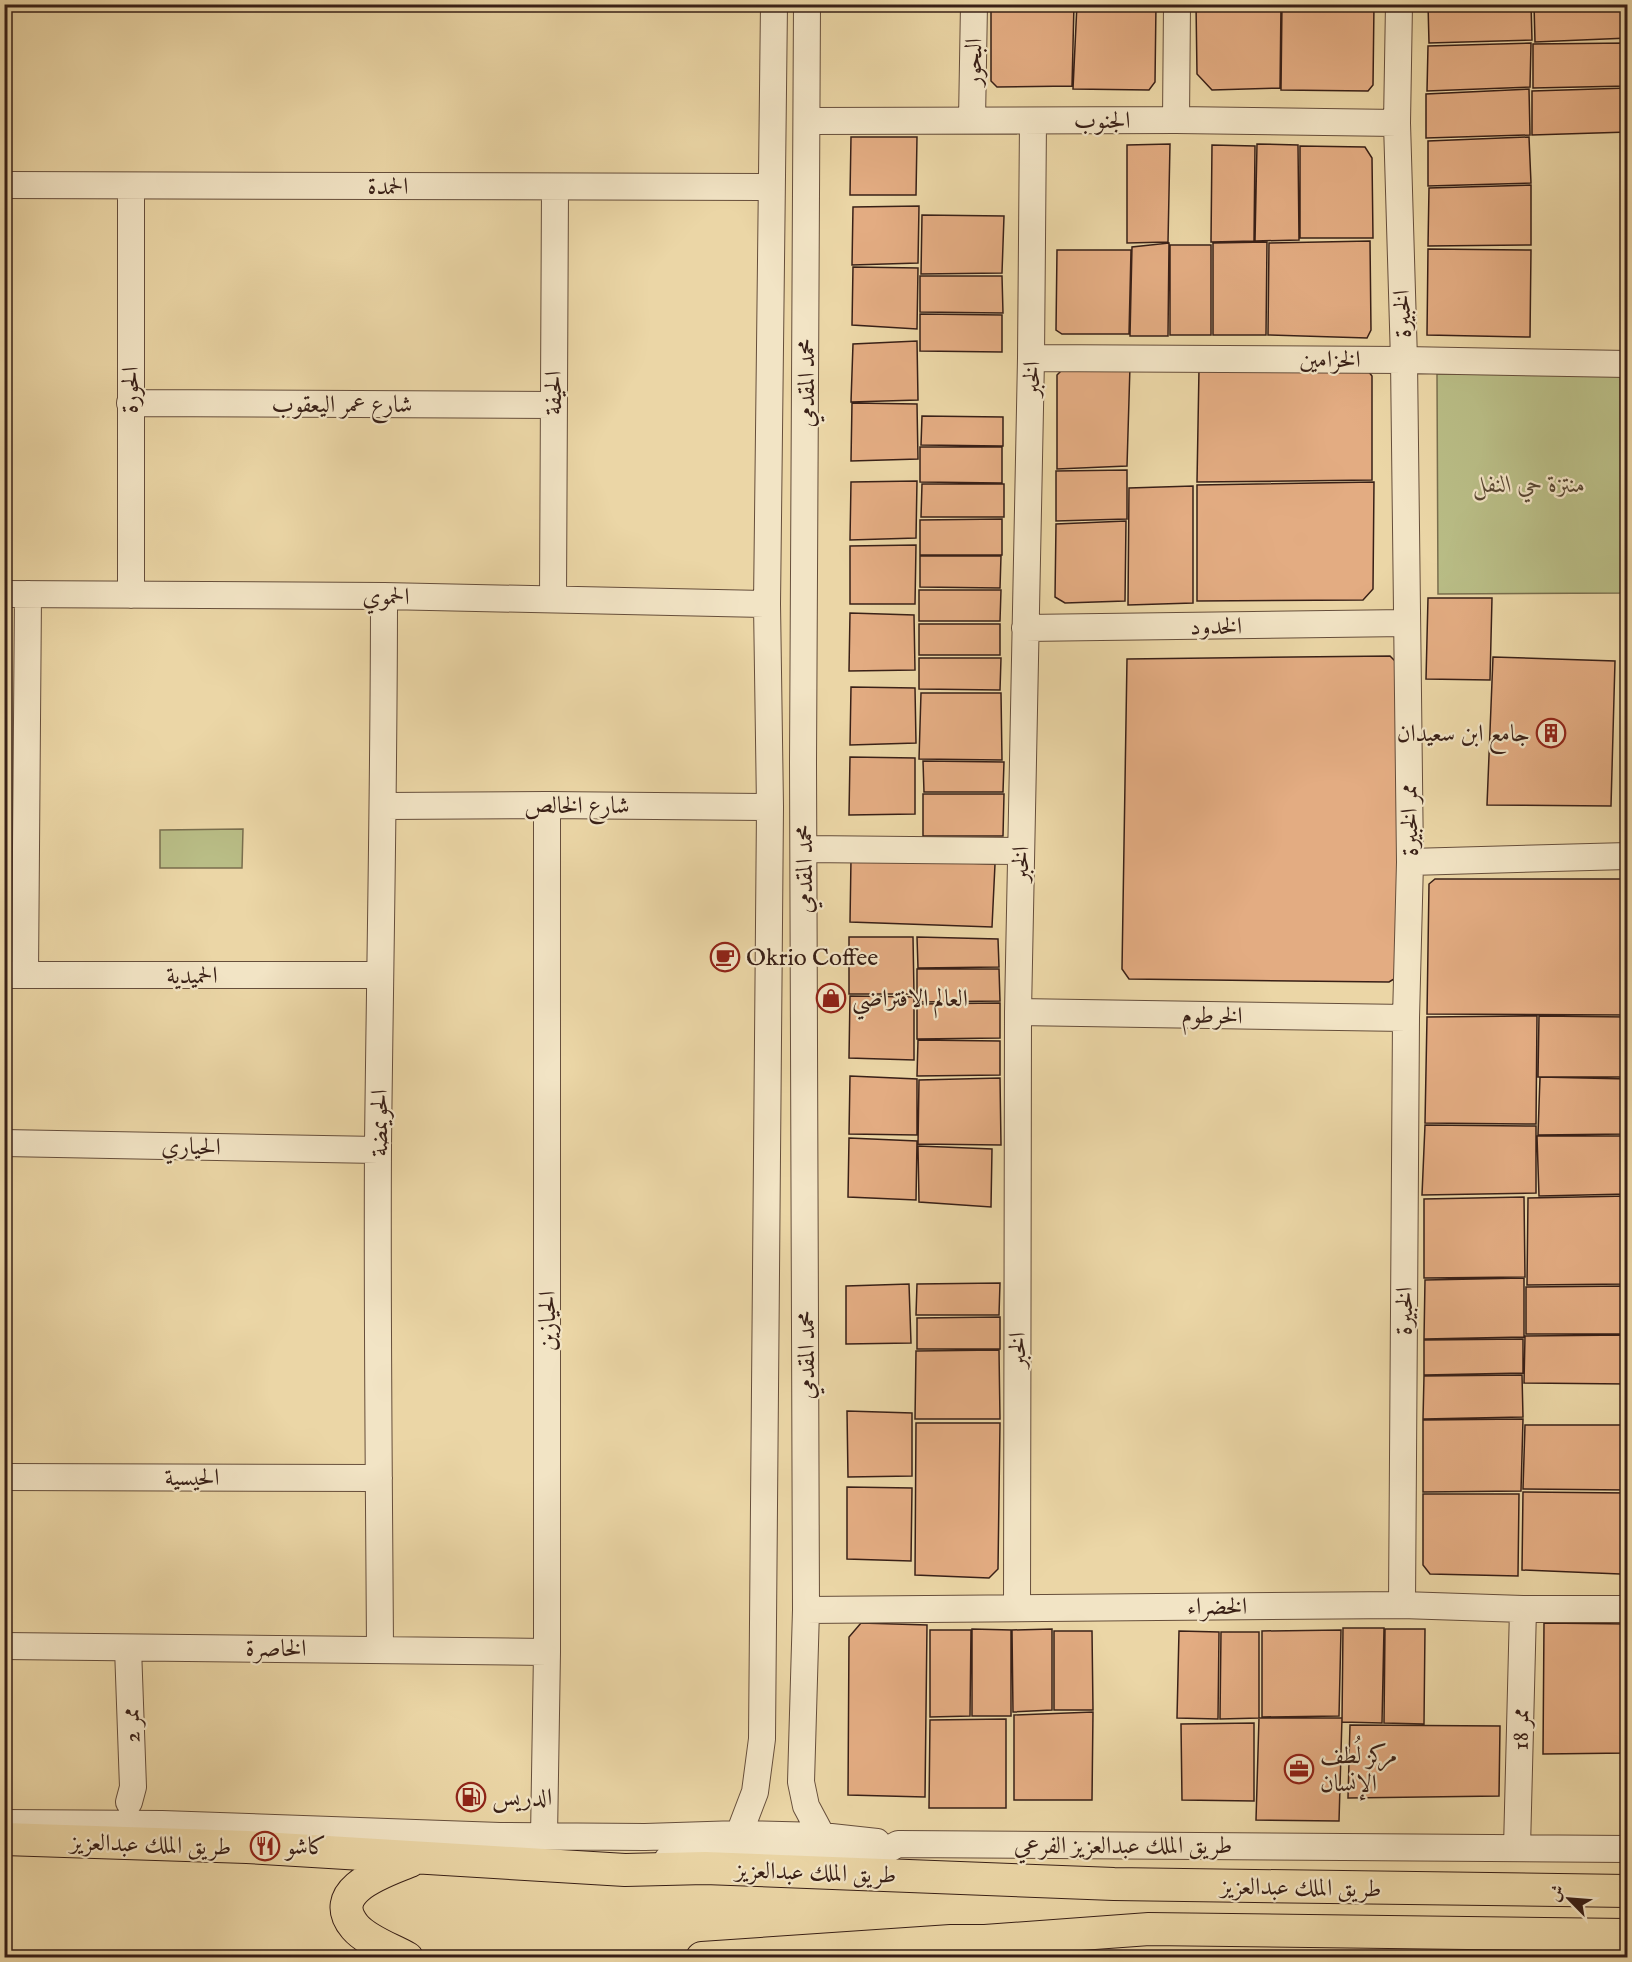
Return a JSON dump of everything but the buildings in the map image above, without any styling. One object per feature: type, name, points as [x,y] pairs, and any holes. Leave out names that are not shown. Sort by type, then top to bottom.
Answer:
[{"type":"main road","name":"طريق الملك عبدالعزيز","points":[[4,1839],[247,1847],[625,1870],[705,1868],[1114,1884],[1628,1891]]},
{"type":"main road","points":[[407,1958],[363,1934],[355,1926],[349,1917],[348,1899],[357,1887],[371,1878],[416,1859]]},
{"type":"main road","name":"طريق الملك عبدالعزيز","points":[[702,1958],[902,1951],[951,1941],[985,1941],[1149,1929],[1628,1935]]},
{"type":"street","name":"محمد المقدمي","points":[[740,1834],[755,1792],[762,1739],[770,807],[767,604],[774,4]]},
{"type":"street","name":"محمد المقدمي","points":[[807,4],[803,762],[807,1610],[801,1782],[806,1806],[822,1836]]},
{"type":"street","name":"البحور","points":[[972,120],[974,4]]},
{"type":"street","points":[[1176,120],[1177,4]]},
{"type":"street","name":"الخبيرة","points":[[1399,4],[1397,123],[1404,360],[1406,623]]},
{"type":"street","name":"الجنوب","points":[[807,120],[1176,120],[1397,123]]},
{"type":"street","name":"الخبر","points":[[1017,1608],[1018,1012],[1032,358],[1032,121]]},
{"type":"street","name":"الحمدة","points":[[4,185],[771,187]]},
{"type":"street","name":"الحورة","points":[[131,186],[131,595]]},
{"type":"street","name":"الحيفة","points":[[553,599],[555,187]]},
{"type":"street","name":"الخزامين","points":[[1032,358],[1628,364]]},
{"type":"street","name":"شارع عمر اليعقوب","points":[[130,403],[553,405]]},
{"type":"street","points":[[15,975],[16,594]]},
{"type":"street","name":"الحموي","points":[[16,594],[384,596],[767,604]]},
{"type":"street","name":"الحويمضة","points":[[380,1649],[378,1149],[384,806],[384,596]]},
{"type":"street","name":"الخدود","points":[[1025,628],[1406,623]]},
{"type":"street","name":"ممر الخبيرة","points":[[1406,623],[1410,862],[1406,1017]]},
{"type":"street","points":[[770,762],[803,762]]},
{"type":"street","name":"الحيازين","points":[[544,1837],[547,1652],[547,805]]},
{"type":"street","name":"شارع الخالص","points":[[384,806],[770,807]]},
{"type":"street","points":[[804,849],[1020,851]]},
{"type":"street","points":[[1410,862],[1628,856]]},
{"type":"street","name":"الحميدية","points":[[15,975],[380,975]]},
{"type":"street","name":"الخرطوم","points":[[1018,1012],[1406,1017]]},
{"type":"street","name":"الخبيرة","points":[[1402,1605],[1406,1017]]},
{"type":"street","name":"الحياري","points":[[4,1143],[378,1149]]},
{"type":"street","name":"الحيسية","points":[[4,1477],[379,1478]]},
{"type":"street","name":"الخضراء","points":[[807,1610],[1402,1605],[1523,1609],[1628,1609]]},
{"type":"street","name":"ممر 18","points":[[1517,1848],[1523,1609]]},
{"type":"street","name":"الخاصرة","points":[[4,1646],[547,1652]]},
{"type":"street","name":"ممر 2","points":[[128,1648],[133,1787],[129,1802]]},
{"type":"street","points":[[762,1739],[801,1746]]},
{"type":"street","points":[[4,1823],[162,1824],[544,1837],[740,1834],[822,1836],[898,1844]]},
{"type":"street","name":"طريق الملك عبدالعزيز الفرعي","points":[[625,1870],[713,1849],[872,1858],[898,1844],[1628,1849]]},
{"type":"green space","name":"منتزة حي النفل","points":[[1620,373],[1621,593],[1438,594],[1437,374]]},
{"type":"green space","points":[[243,829],[242,868],[160,868],[160,830]]},
{"type":"place","name":"جامع ابن سعيدان","points":[[1551,733]]},
{"type":"place","name":"Okrio Coffee","points":[[725,957]]},
{"type":"place","name":"العالم الافتراضي","points":[[831,998]]},
{"type":"place","name":"مركز لُطف الإنسان","points":[[1299,1769]]},
{"type":"place","name":"الدريس","points":[[471,1797]]},
{"type":"place","name":"كاشو","points":[[265,1846]]}]
